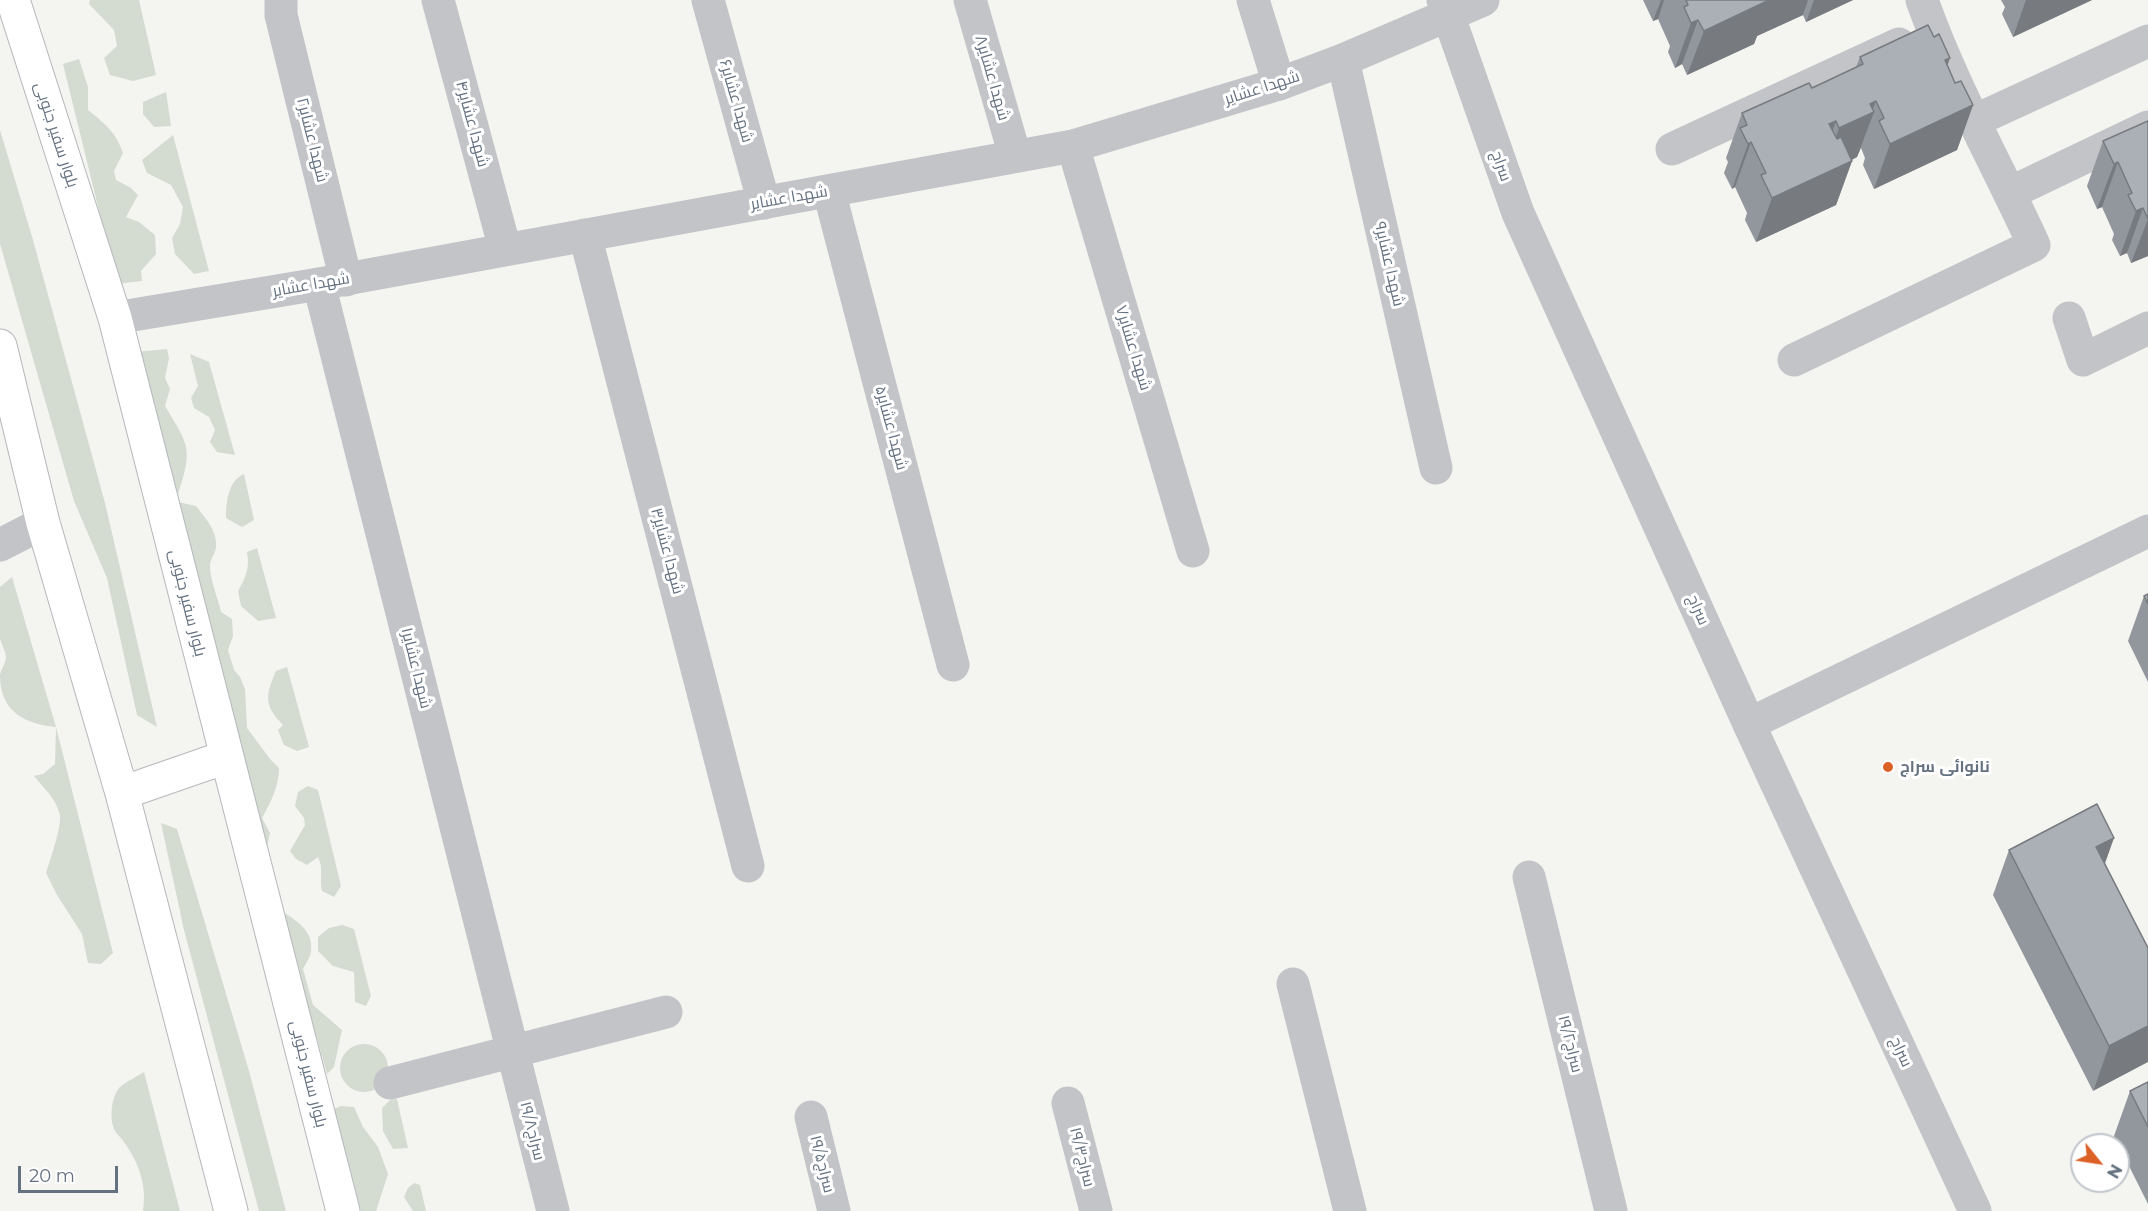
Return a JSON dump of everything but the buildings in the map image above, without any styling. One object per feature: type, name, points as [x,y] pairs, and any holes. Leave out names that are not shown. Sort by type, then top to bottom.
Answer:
[{"type":"main road","name":"بلوار سفیر جنوبی","points":[[14,0],[115,318],[343,1211]]},
{"type":"main road","points":[[0,346],[43,523],[122,792],[231,1211]]},
{"type":"main road","points":[[122,792],[226,757]]},
{"type":"street","name":"شهدا عشایر۲","points":[[281,0],[281,15],[332,282]]},
{"type":"street","name":"شهدا عشایر۴","points":[[438,0],[505,249]]},
{"type":"street","name":"شهدا عشایر۶","points":[[708,0],[764,203]]},
{"type":"street","name":"شهدا عشایر۸","points":[[970,0],[1015,156]]},
{"type":"street","points":[[1253,0],[1279,84]]},
{"type":"street","name":"شهدا عشایر","points":[[115,318],[332,282],[1073,146],[1279,84],[1343,60],[1445,8],[1484,0]]},
{"type":"street","name":"سراج","points":[[1445,8],[1518,213],[1749,724],[1974,1211]]},
{"type":"street","points":[[1672,149],[1927,15],[1974,121],[2034,245],[1794,360]]},
{"type":"street","points":[[1974,121],[2148,41]]},
{"type":"street","name":"شهدا عشایر۹","points":[[1343,60],[1436,468]]},
{"type":"street","points":[[2010,193],[2148,127]]},
{"type":"street","name":"شهدا عشایر۷","points":[[1073,146],[1193,551]]},
{"type":"street","name":"شهدا عشایر۵","points":[[829,191],[953,665]]},
{"type":"street","name":"شهدا عشایر۳","points":[[585,235],[748,866]]},
{"type":"street","name":"شهدا عشایر۱","points":[[332,282],[512,1052]]},
{"type":"street","points":[[2069,318],[2083,360],[2148,328]]},
{"type":"street","points":[[0,545],[43,523]]},
{"type":"street","points":[[1749,724],[2148,531]]},
{"type":"street","name":"سراج۱۹/۲","points":[[1529,877],[1611,1211]]},
{"type":"street","points":[[1293,984],[1350,1211]]},
{"type":"street","points":[[390,1083],[666,1012]]},
{"type":"street","name":"سراج۱۹/۸","points":[[512,1052],[552,1211]]},
{"type":"street","name":"سراج۱۹/۳","points":[[1068,1103],[1096,1211]]},
{"type":"street","name":"سراج۱۹/۵","points":[[811,1117],[834,1211]]},
{"type":"shaded area","points":[[90,0],[139,0],[156,75],[133,81],[110,75],[104,58],[117,46],[114,30],[89,4]]},
{"type":"shaded area","points":[[79,59],[88,87],[88,110],[105,124],[123,153],[114,171],[116,180],[131,188],[138,195],[126,217],[139,222],[155,235],[156,254],[141,271],[142,281],[117,284],[63,64]]},
{"type":"shaded area","points":[[166,92],[171,126],[154,127],[143,114],[143,102]]},
{"type":"shaded area","points":[[0,130],[33,240],[105,503],[157,727],[137,715],[107,578],[74,501],[0,244]]},
{"type":"shaded area","points":[[173,135],[209,271],[194,274],[175,254],[172,238],[180,224],[183,207],[171,185],[147,173],[142,160]]},
{"type":"shaded area","points":[[167,349],[169,358],[165,378],[170,389],[165,406],[184,439],[187,456],[178,494],[135,352]]},
{"type":"shaded area","points":[[190,354],[209,362],[235,455],[217,452],[210,442],[215,430],[209,417],[194,408],[191,398],[198,386]]},
{"type":"shaded area","points":[[244,474],[254,520],[242,527],[226,518],[226,512],[231,487]]},
{"type":"shaded area","points":[[178,502],[196,506],[213,530],[216,548],[210,563],[211,577],[221,612],[232,619],[233,636],[228,650],[234,670],[245,689],[247,728],[279,768],[274,794],[262,818],[270,833],[267,847]]},
{"type":"shaded area","points":[[257,548],[276,618],[258,621],[241,606],[238,591],[247,572],[247,552]]},
{"type":"shaded area","points":[[12,577],[56,727],[34,723],[16,714],[4,698],[1,688],[0,675],[6,657],[0,639],[0,587]]},
{"type":"shaded area","points":[[287,667],[309,747],[297,751],[284,745],[278,730],[283,725],[272,712],[268,700],[276,671]]},
{"type":"shaded area","points":[[56,727],[113,953],[101,964],[88,963],[82,934],[46,873],[57,836],[60,816],[53,800],[34,776],[43,774],[55,764]]},
{"type":"shaded area","points":[[308,786],[318,790],[341,886],[334,897],[322,891],[321,865],[318,857],[307,865],[296,859],[290,851],[305,825],[304,818],[295,806],[298,792]]},
{"type":"shaded area","points":[[161,823],[177,829],[249,1071],[286,1211],[259,1211],[184,930]]},
{"type":"shaded area","points":[[281,911],[298,922],[310,938],[311,953],[303,969],[313,1005],[342,1030],[334,1067],[327,1074]]},
{"type":"shaded area","points":[[342,925],[354,929],[371,996],[366,1006],[355,1002],[354,972],[333,966],[318,951],[318,937],[329,928]]},
{"type":"shaded area","points":[[359,1044],[369,1044],[381,1051],[388,1063],[388,1073],[381,1085],[369,1092],[359,1092],[344,1081],[340,1073],[340,1063],[351,1048]]},
{"type":"shaded area","points":[[144,1072],[180,1211],[143,1211],[143,1183],[138,1166],[113,1126],[112,1108],[117,1091]]},
{"type":"shaded area","points":[[397,1099],[408,1148],[393,1149],[383,1131],[382,1108],[390,1100]]},
{"type":"shaded area","points":[[341,1106],[354,1107],[363,1127],[378,1147],[388,1174],[376,1211],[361,1211],[334,1109]]},
{"type":"shaded area","points":[[414,1183],[420,1185],[426,1211],[413,1211],[404,1197],[408,1188]]},
{"type":"place","name":"نانوائی سراج","points":[[1888,767]]}]
